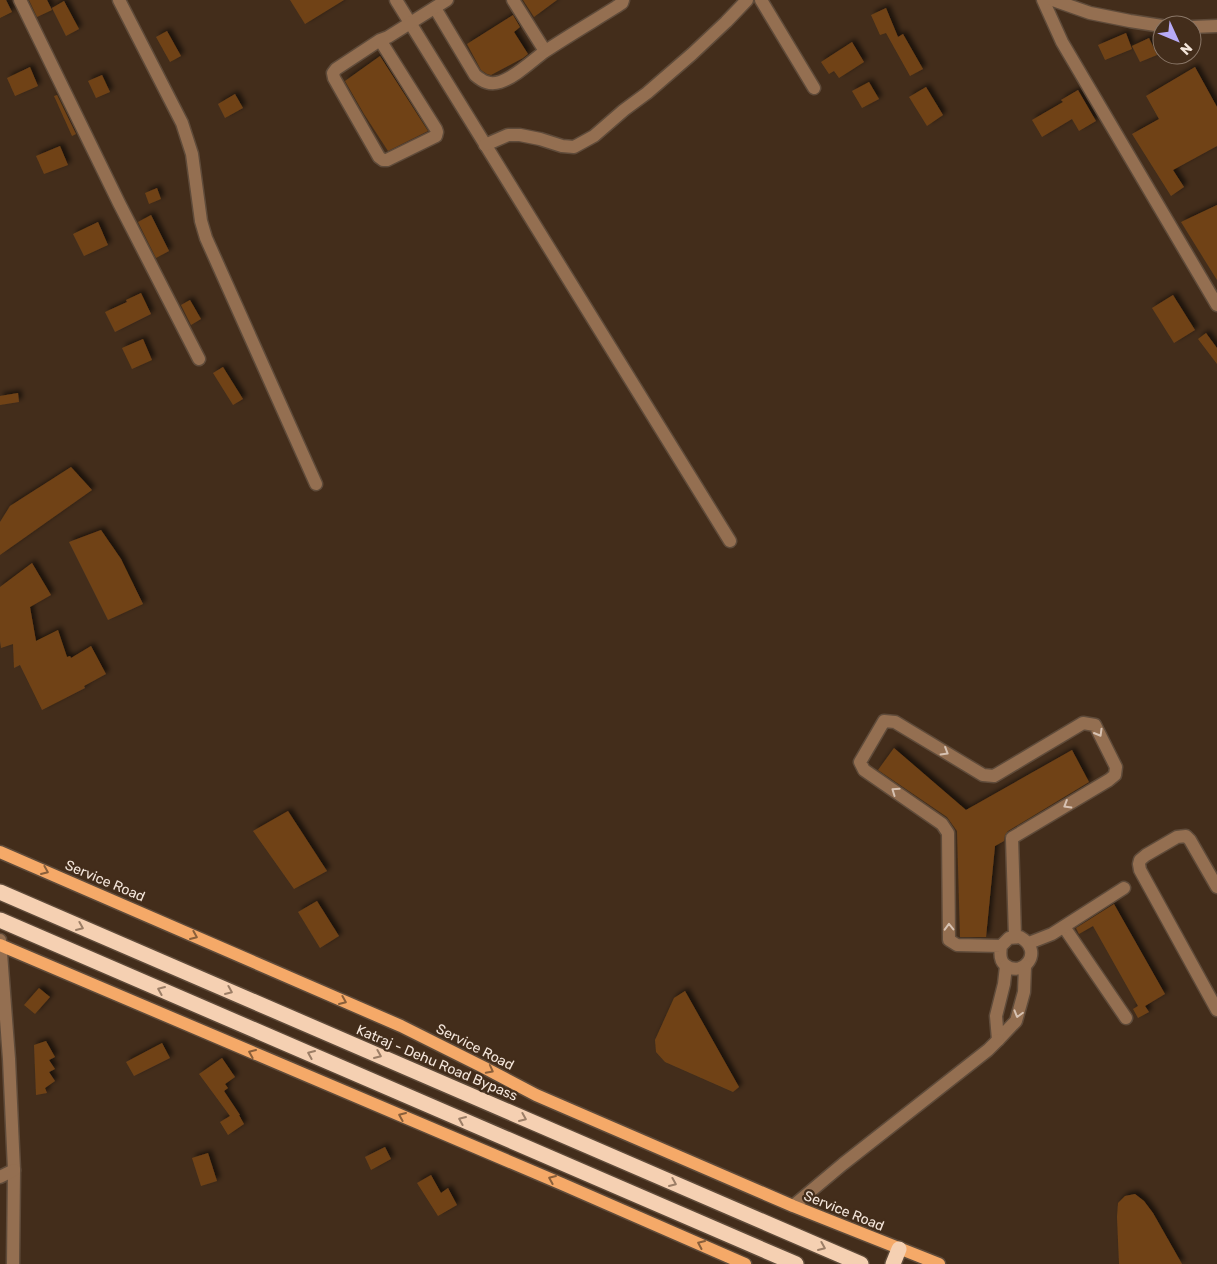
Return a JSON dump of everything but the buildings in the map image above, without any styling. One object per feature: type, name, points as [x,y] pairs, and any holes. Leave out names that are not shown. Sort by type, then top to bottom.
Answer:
[{"type":"highway","name":"Katraj - Dehu Road Bypass","points":[[0,892],[861,1264]]},
{"type":"highway","points":[[0,920],[796,1264]]},
{"type":"highway","points":[[893,1264],[899,1249]]},
{"type":"main road","name":"Service Road","points":[[0,852],[401,1026],[536,1095],[793,1206],[939,1264]]},
{"type":"main road","points":[[0,946],[562,1184],[745,1264]]},
{"type":"street","points":[[20,0],[119,203],[199,359]]},
{"type":"street","points":[[119,0],[182,123],[192,154],[201,220],[206,238],[316,484]]},
{"type":"street","points":[[396,0],[730,541]]},
{"type":"street","points":[[380,40],[437,132],[436,136],[387,160],[379,157],[338,86],[333,73],[336,69],[380,40],[388,38],[447,0]]},
{"type":"street","points":[[513,0],[545,52]]},
{"type":"street","points":[[435,8],[476,75],[489,83],[500,82],[512,75],[622,3],[623,0]]},
{"type":"street","points":[[485,145],[508,135],[520,135],[562,146],[574,147],[594,136],[692,54],[747,0]]},
{"type":"street","points":[[761,0],[814,88]]},
{"type":"street","points":[[1043,0],[1062,42],[1217,305]]},
{"type":"street","points":[[1062,1],[1090,12],[1152,24]]},
{"type":"street","points":[[1202,27],[1217,26]]},
{"type":"street","points":[[1002,946],[957,945],[950,940],[948,833],[942,824],[864,770],[860,762],[884,721],[895,722],[983,776],[994,776],[1083,723],[1095,725],[1116,767],[1115,775],[1012,838],[1015,937]]},
{"type":"street","points":[[1217,887],[1186,836],[1177,837],[1140,860],[1140,870],[1217,1010]]},
{"type":"street","points":[[1029,943],[1052,934],[1124,888]]},
{"type":"street","points":[[1064,927],[1126,1018]]},
{"type":"street","points":[[793,1206],[843,1164],[982,1055],[1016,1022],[1024,992],[1025,966],[1032,953],[1029,943],[1020,937],[1009,938],[1000,951],[1002,962],[1006,966],[1016,969],[1025,966]]},
{"type":"street","points":[[0,940],[5,1095],[14,1170],[13,1264]]},
{"type":"street","points":[[998,1040],[996,1016],[1004,984],[1006,966]]},
{"type":"street","points":[[0,1177],[14,1170]]}]
